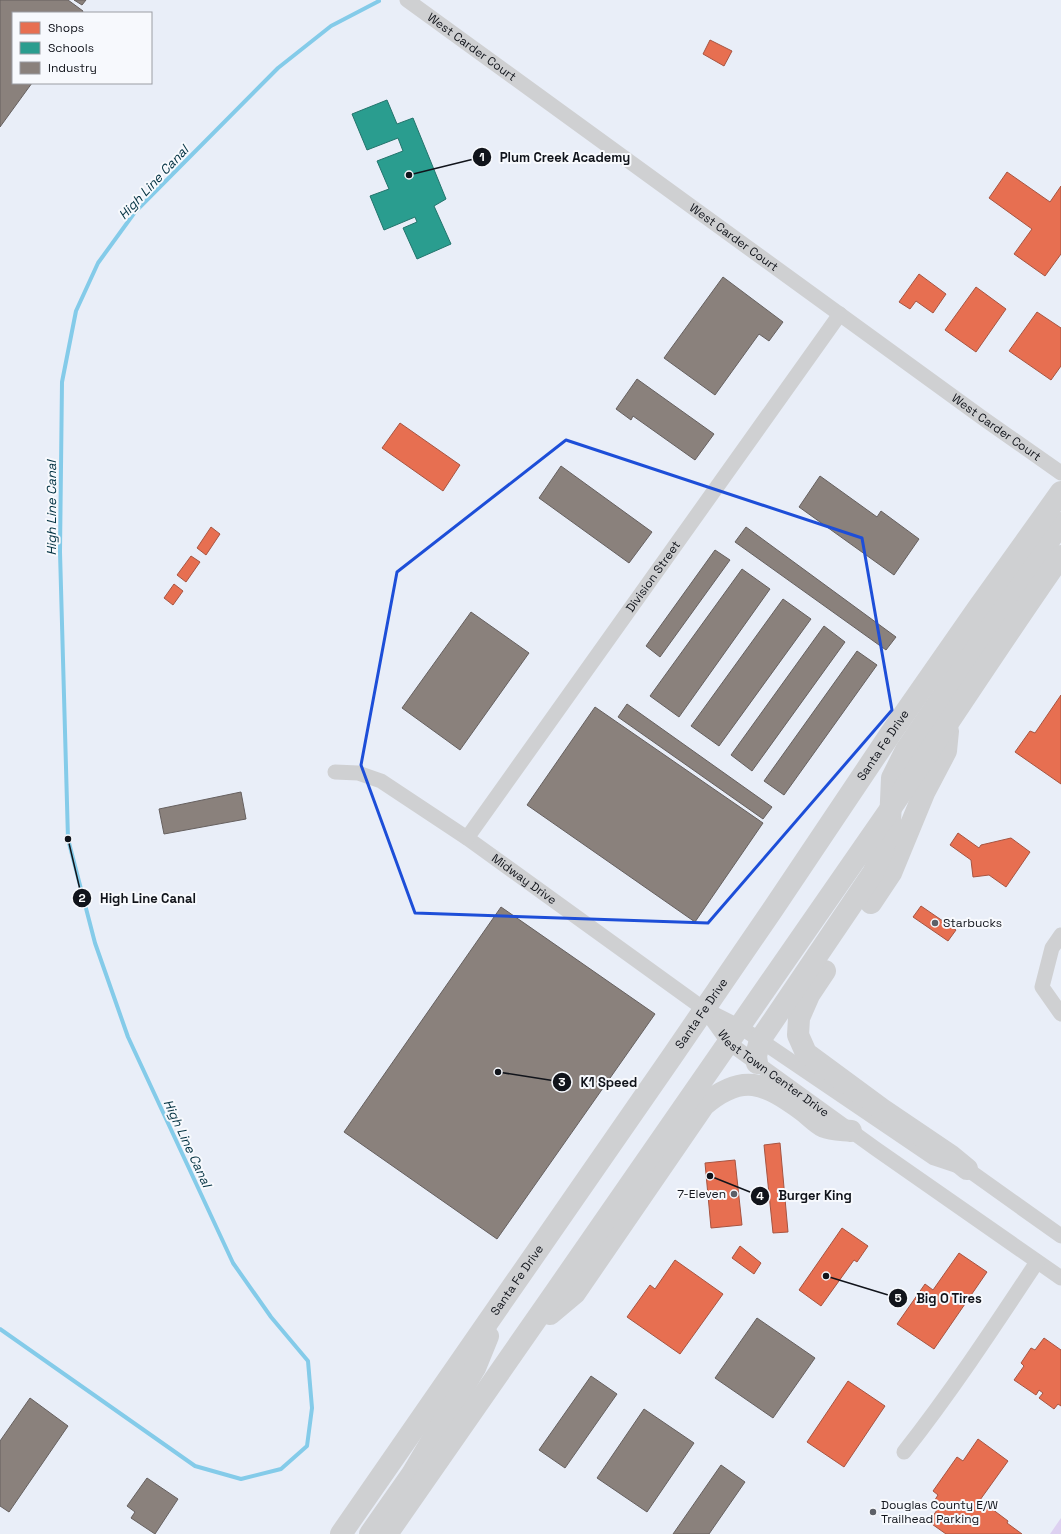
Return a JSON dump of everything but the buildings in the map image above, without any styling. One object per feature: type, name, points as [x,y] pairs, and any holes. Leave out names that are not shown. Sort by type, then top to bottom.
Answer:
[{"type":"highway","name":"Santa Fe Drive","points":[[341,1534],[777,903],[891,733],[1061,492]]},
{"type":"highway","points":[[758,1063],[756,1056],[760,1040],[873,873],[883,851],[890,823],[892,806],[892,778],[906,750],[1061,523]]},
{"type":"highway","points":[[387,1534],[892,806],[1005,636],[1061,556]]},
{"type":"highway","points":[[950,719],[946,751],[924,793],[891,873],[809,995],[799,1018],[798,1035],[806,1053],[950,1155],[967,1169]]},
{"type":"highway","points":[[528,1332],[575,1293],[704,1105],[718,1093],[736,1085],[746,1084],[766,1088],[789,1101],[825,1127],[851,1131]]},
{"type":"highway","points":[[370,1534],[412,1474],[475,1368],[500,1302]]},
{"type":"street","name":"West Carder Court","points":[[407,0],[1061,473]]},
{"type":"street","name":"Division Street","points":[[466,838],[840,314]]},
{"type":"street","name":"Midway Drive","points":[[335,772],[358,773],[380,781],[466,838],[704,1009]]},
{"type":"street","points":[[1061,935],[1052,948],[1042,987],[1061,1014]]},
{"type":"street","name":"West Town Center Drive","points":[[704,1009],[734,1035],[758,1063],[851,1131],[1061,1278]]},
{"type":"street","name":"West Town Center Drive","points":[[734,1035],[760,1040],[934,1158],[967,1169],[1061,1236]]},
{"type":"street","points":[[904,1452],[937,1410],[1037,1262]]},
{"type":"highlighted area","points":[[566,440],[862,538],[892,710],[708,923],[415,913],[361,765],[397,572]]},
{"type":"shaded area","points":[[1061,1518],[1061,1534],[1050,1534]]},
{"type":"waterway","name":"High Line Canal","points":[[0,1329],[195,1466],[241,1479],[281,1469],[307,1446],[312,1408],[308,1361],[271,1317],[233,1263],[128,1037],[95,943],[68,839],[60,552],[62,382],[76,311],[98,263],[135,212],[278,68],[331,26],[379,1]]},
{"type":"place","name":"Plum Creek Academy","points":[[409,175]]},
{"type":"place","name":"High Line Canal","points":[[68,839]]},
{"type":"place","name":"Starbucks","points":[[935,923]]},
{"type":"place","name":"K1 Speed","points":[[498,1072]]},
{"type":"place","name":"Burger King","points":[[710,1176]]},
{"type":"place","name":"7-Eleven","points":[[734,1194]]},
{"type":"place","name":"Big O Tires","points":[[826,1276]]},
{"type":"place","name":"Douglas County E/W Trailhead Parking","points":[[873,1512]]}]
